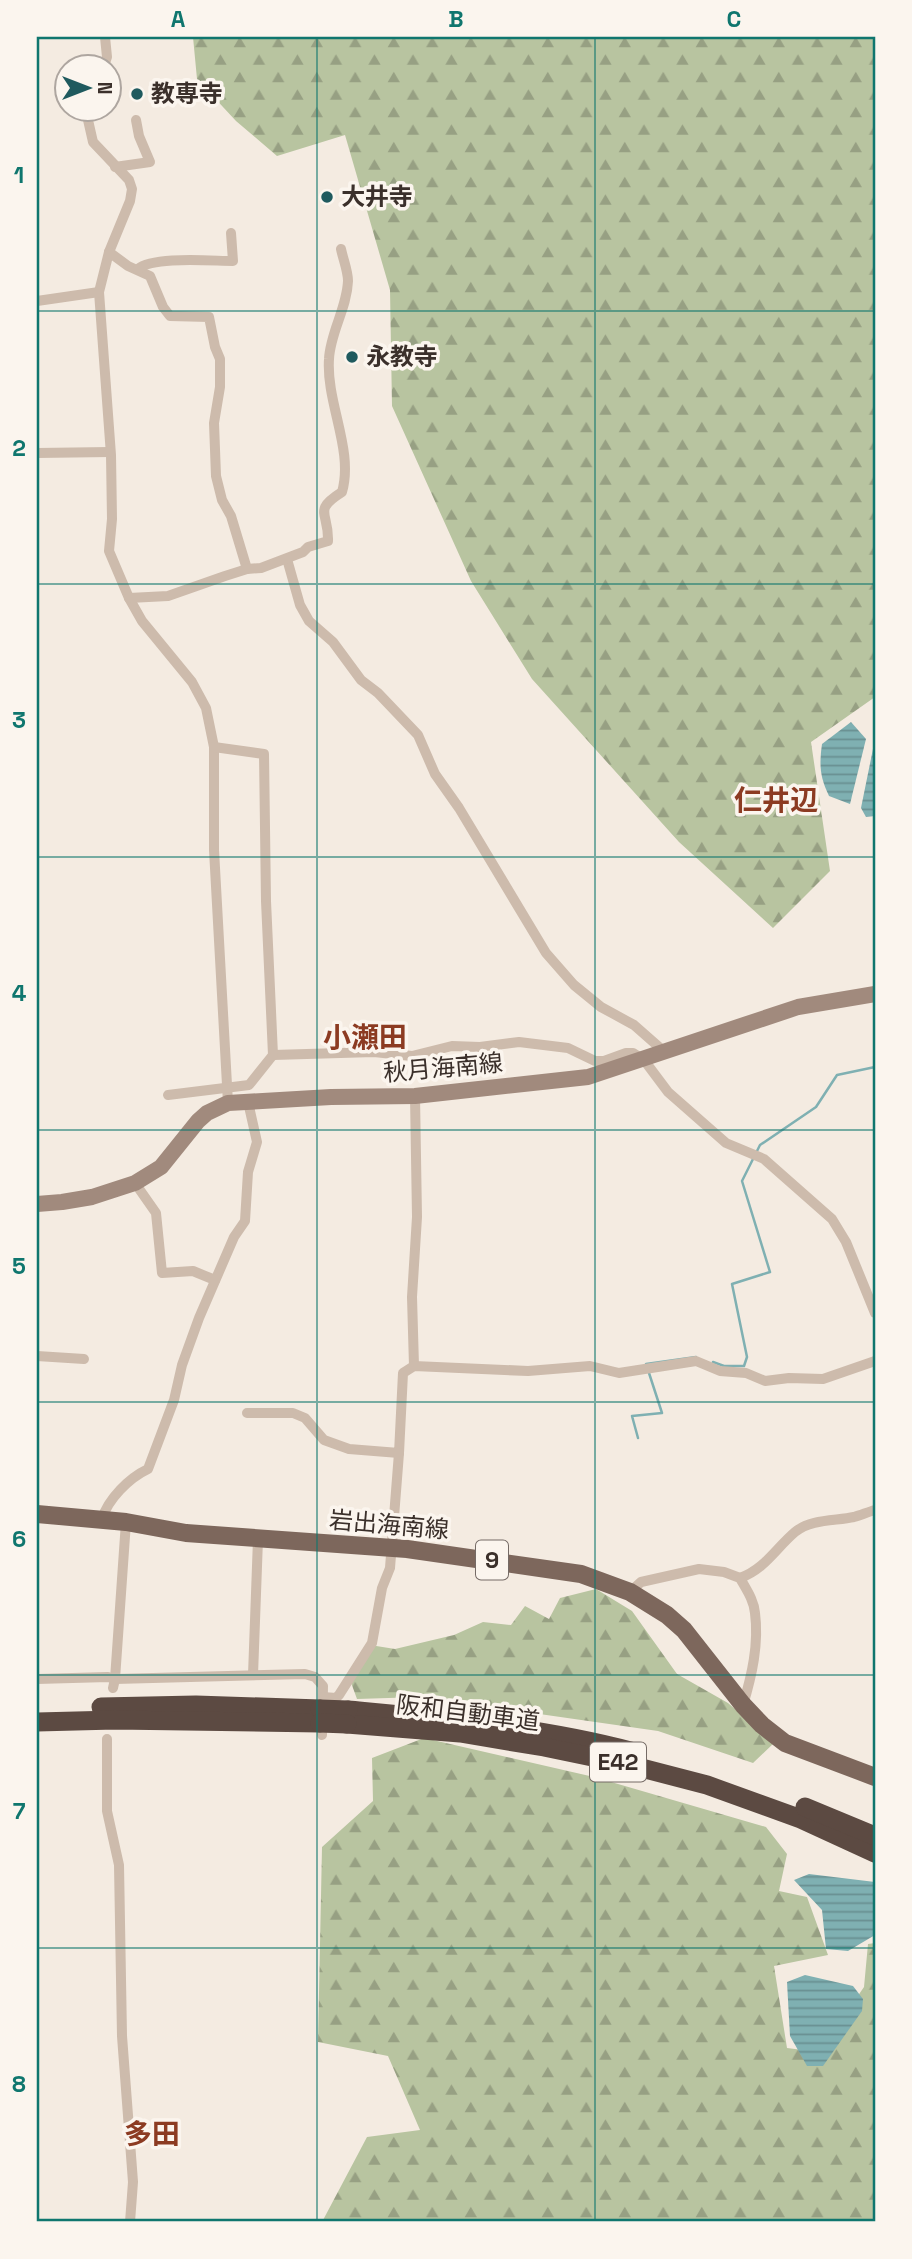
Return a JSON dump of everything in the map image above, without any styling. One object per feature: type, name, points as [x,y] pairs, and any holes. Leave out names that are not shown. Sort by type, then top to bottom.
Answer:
[{"type":"highway","name":"阪和自動車道","points":[[37,1709],[196,1705],[321,1716],[475,1722],[537,1731],[629,1751],[711,1773],[875,1836]]},
{"type":"highway","name":"阪和自動車道","points":[[37,1722],[321,1716]]},
{"type":"highway","name":"阪和自動車道","points":[[347,1717],[460,1733],[626,1764],[706,1785],[790,1814],[875,1853]]},
{"type":"main road","name":"秋月海南線","points":[[37,1204],[92,1197],[135,1184],[160,1167],[198,1121],[228,1095],[248,1102],[415,1096],[589,1077],[798,1007],[875,994]]},
{"type":"main road","name":"岩出海南線","points":[[37,1514],[126,1522],[186,1533],[392,1548],[581,1574],[630,1592],[658,1609],[684,1630],[743,1705],[785,1743],[875,1777]]},
{"type":"street","points":[[115,167],[150,162],[139,136],[136,120]]},
{"type":"street","points":[[88,122],[93,142],[129,180],[132,189],[130,201],[109,252],[99,292],[110,452],[112,519],[109,551],[142,621],[192,682],[206,708],[214,747],[214,850],[228,1095]]},
{"type":"street","points":[[138,269],[143,264],[163,262],[233,261],[231,233]]},
{"type":"street","points":[[129,598],[169,596],[247,569],[261,568],[328,541],[324,507],[326,502],[342,492],[345,481],[338,416],[330,391],[328,358],[348,280],[341,249]]},
{"type":"street","points":[[109,252],[128,266],[150,276],[170,316],[209,317],[220,359],[220,387],[214,423],[216,477],[247,569]]},
{"type":"street","points":[[37,301],[99,292]]},
{"type":"street","points":[[37,453],[110,452]]},
{"type":"street","points":[[287,559],[300,605],[309,621],[333,642],[361,680],[379,693],[418,735],[435,774],[459,808],[546,953],[574,985],[601,1007],[634,1025],[660,1047],[663,1053]]},
{"type":"street","points":[[168,1095],[228,1095],[249,1085],[274,1055],[266,901],[264,754],[214,747]]},
{"type":"street","points":[[274,1055],[374,1052],[412,1056],[452,1046],[480,1047],[519,1042],[568,1048],[595,1061],[633,1053],[644,1059],[668,1092],[726,1143],[764,1159],[832,1219],[846,1242],[875,1313]]},
{"type":"street","points":[[414,1366],[412,1297],[417,1217],[415,1096]]},
{"type":"street","points":[[102,1520],[104,1512],[127,1483],[136,1474],[148,1469],[174,1400],[182,1365],[215,1280],[234,1237],[245,1221],[248,1171],[257,1142],[248,1102]]},
{"type":"street","points":[[135,1184],[156,1213],[162,1273],[193,1271],[215,1280]]},
{"type":"street","points":[[37,1356],[84,1359]]},
{"type":"street","points":[[321,1716],[339,1695],[372,1643],[382,1588],[390,1568],[403,1373],[414,1366],[528,1371],[590,1366],[619,1373],[696,1361],[720,1371],[746,1373],[765,1381],[789,1378],[823,1379],[875,1361]]},
{"type":"street","points":[[247,1413],[293,1413],[305,1418],[324,1440],[349,1449],[399,1453]]},
{"type":"street","points":[[740,1578],[759,1568],[795,1532],[809,1524],[855,1517],[875,1510]]},
{"type":"street","points":[[114,1684],[126,1522]]},
{"type":"street","points":[[253,1675],[258,1538]]},
{"type":"street","points":[[630,1592],[641,1582],[699,1569],[724,1572],[740,1578],[755,1612],[755,1654],[743,1705]]},
{"type":"street","points":[[37,1679],[108,1678],[114,1684],[305,1674],[316,1677],[323,1686],[321,1716]]},
{"type":"street","points":[[107,1739],[107,1811],[119,1865],[122,2036],[133,2182],[130,2222]]},
{"type":"green space","points":[[193,37],[875,37],[875,697],[811,742],[830,871],[773,928],[679,842],[532,679],[471,581],[392,406],[390,290],[345,135],[277,156],[236,121],[197,79]]},
{"type":"green space","points":[[596,1589],[632,1611],[677,1674],[728,1703],[774,1743],[753,1763],[658,1731],[420,1697],[357,1699],[349,1677],[370,1645],[395,1649],[454,1635],[483,1622],[511,1625],[525,1606],[549,1619],[560,1598]]},
{"type":"green space","points":[[424,1738],[594,1777],[766,1827],[787,1854],[779,1891],[807,1897],[828,1955],[774,1966],[787,2048],[819,2052],[864,1987],[868,1944],[875,1943],[875,2222],[322,2222],[367,2137],[420,2130],[388,2056],[318,2042],[322,1847],[373,1801],[372,1758]]},
{"type":"water","points":[[851,722],[866,739],[850,804],[829,796],[822,777],[821,759],[822,744]]},
{"type":"water","points":[[875,739],[875,816],[866,817],[861,808]]},
{"type":"water","points":[[809,1874],[875,1882],[875,1935],[848,1951],[826,1949],[822,1910],[794,1880]]},
{"type":"water","points":[[805,1975],[853,1986],[863,1999],[862,2011],[823,2066],[807,2066],[790,2036],[787,1982]]},
{"type":"waterway","points":[[756,1153],[760,1145],[816,1107],[837,1075],[875,1067]]},
{"type":"waterway","points":[[713,1362],[724,1366],[744,1366],[747,1357],[732,1284],[770,1272],[742,1181],[753,1159]]},
{"type":"waterway","points":[[646,1364],[696,1357]]},
{"type":"waterway","points":[[638,1438],[632,1416],[662,1413],[649,1373]]},
{"type":"place","name":"教専寺","points":[[137,94]]},
{"type":"place","name":"大井寺","points":[[327,197]]},
{"type":"place","name":"永教寺","points":[[352,357]]},
{"type":"district","name":"仁井辺","points":[[776,800]]},
{"type":"district","name":"小瀬田","points":[[365,1037]]},
{"type":"district","name":"多田","points":[[152,2134]]}]
